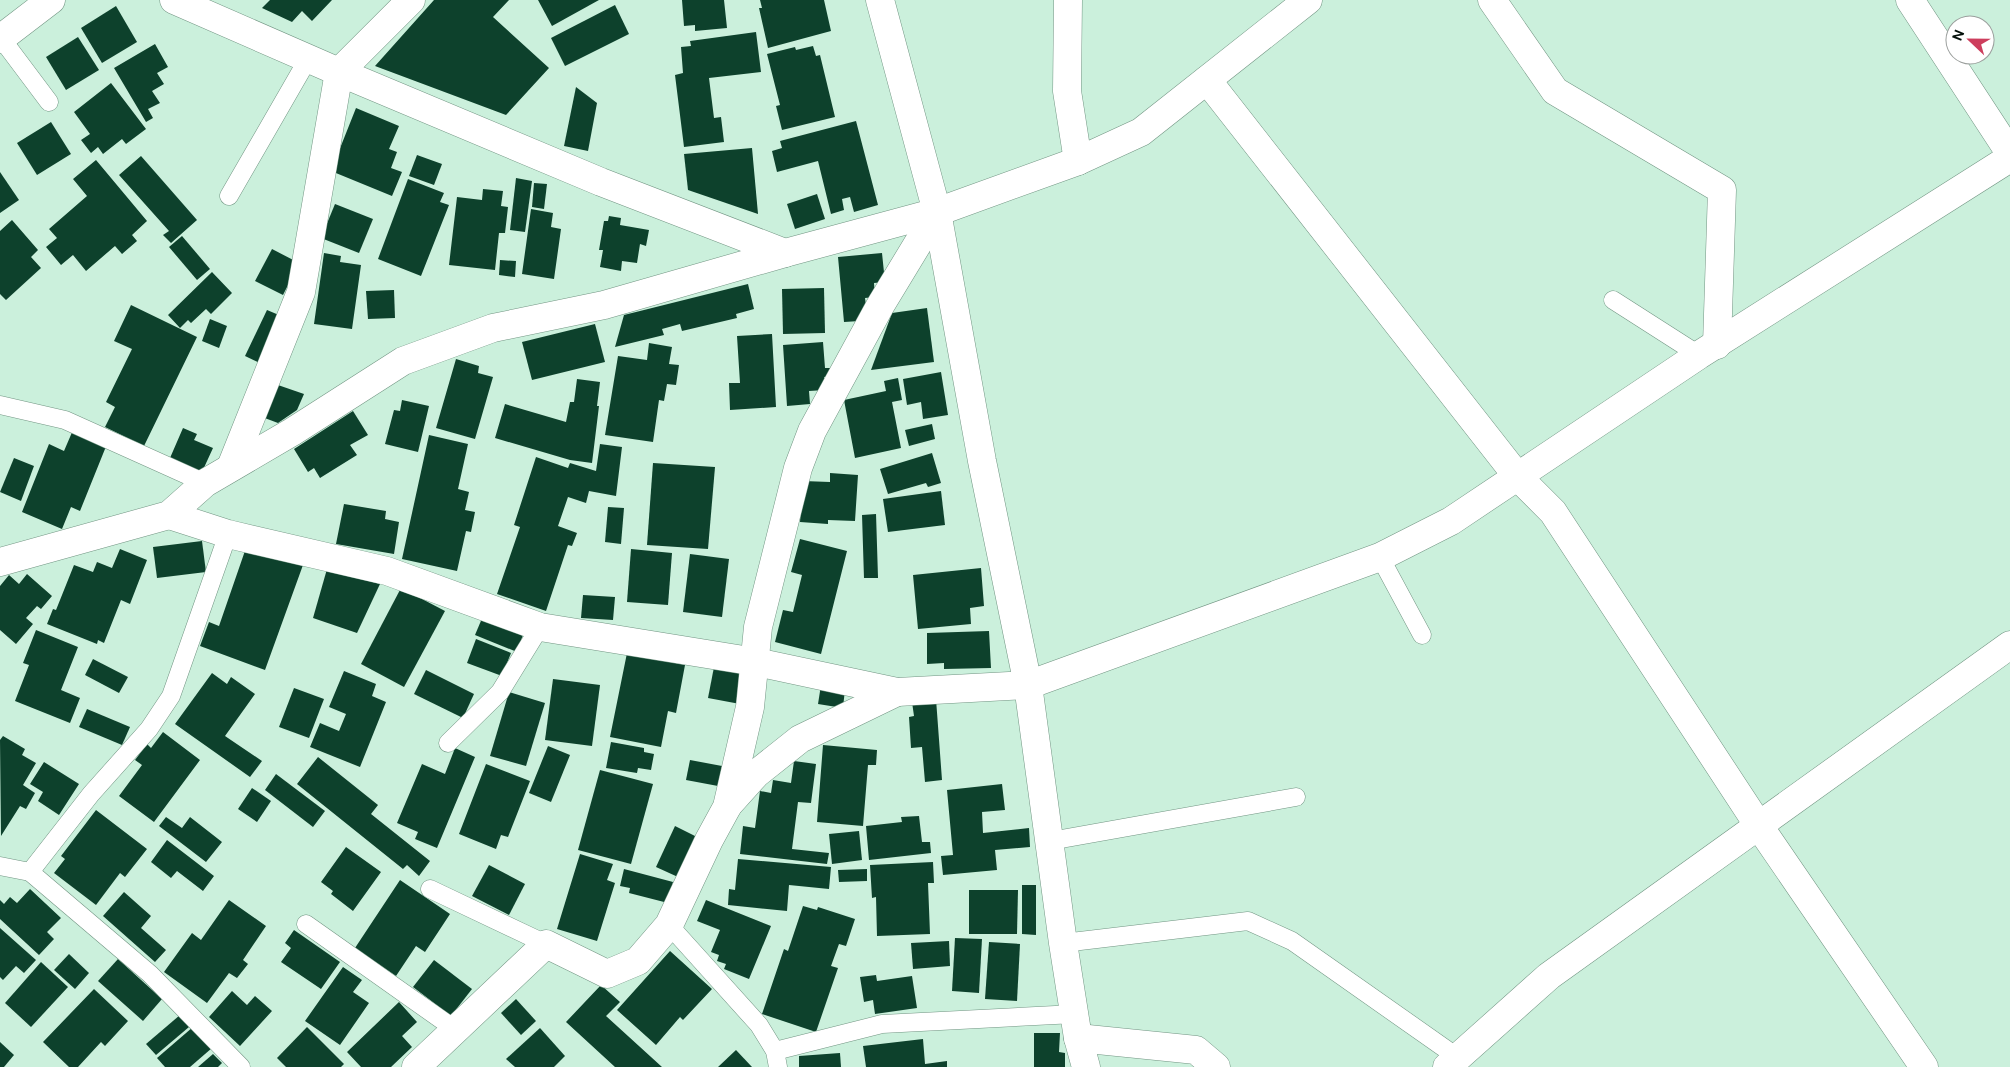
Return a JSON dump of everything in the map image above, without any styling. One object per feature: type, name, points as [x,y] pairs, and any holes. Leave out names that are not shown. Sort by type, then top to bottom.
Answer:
[{"type":"street","points":[[1,38],[51,0]]},
{"type":"street","points":[[174,0],[308,59],[601,182],[786,253]]},
{"type":"street","points":[[231,467],[301,292],[339,72],[411,0]]},
{"type":"street","points":[[880,0],[938,212],[982,461],[1028,685],[1063,943],[1076,1026],[1086,1067]]},
{"type":"street","points":[[1068,0],[1067,91],[1078,161]]},
{"type":"street","points":[[0,562],[170,515],[205,483],[292,432],[403,361],[493,328],[604,305],[938,212],[1078,161],[1142,132],[1308,0]]},
{"type":"street","points":[[1492,0],[1555,91],[1722,190],[1708,350]]},
{"type":"street","points":[[1910,0],[2010,153]]},
{"type":"street","points":[[1207,80],[1518,477],[1553,512],[1760,826],[1924,1067]]},
{"type":"street","points":[[170,515],[228,534],[387,571],[540,627],[756,662],[897,692],[1028,685],[1380,557],[1451,521],[1708,350],[2010,158]]},
{"type":"street","points":[[727,806],[750,707],[758,628],[798,468],[812,431],[880,306],[938,212]]},
{"type":"street","points":[[1452,1062],[1549,976],[2010,645]]},
{"type":"street","points":[[416,1067],[546,944],[607,974],[638,961],[670,925],[709,840],[727,806],[756,774],[800,740],[897,692]]},
{"type":"street","points":[[1076,1026],[1196,1050],[1216,1067]]},
{"type":"lane","points":[[1,38],[49,102]]},
{"type":"lane","points":[[230,196],[308,59]]},
{"type":"lane","points":[[1613,300],[1708,350]]},
{"type":"lane","points":[[0,405],[65,420],[205,483]]},
{"type":"lane","points":[[30,872],[90,794],[149,728],[171,696],[228,534]]},
{"type":"lane","points":[[1380,557],[1422,635]]},
{"type":"lane","points":[[448,743],[500,692],[540,627]]},
{"type":"lane","points":[[1050,841],[1296,797]]},
{"type":"lane","points":[[0,866],[30,872],[150,974],[241,1067]]},
{"type":"lane","points":[[430,889],[546,944]]},
{"type":"lane","points":[[1063,943],[1248,921],[1292,941],[1452,1062]]},
{"type":"lane","points":[[306,924],[456,1030]]},
{"type":"lane","points":[[670,925],[759,1025],[776,1059],[882,1024],[1076,1026]]},
{"type":"building","points":[[270,0],[332,0],[312,21],[302,11],[292,22],[262,8]]},
{"type":"building","points":[[434,0],[509,0],[493,17],[549,68],[506,115],[375,66]]},
{"type":"building","points":[[538,0],[599,0],[552,26]]},
{"type":"building","points":[[682,0],[724,0],[727,28],[695,31],[695,25],[684,26]]},
{"type":"building","points":[[760,0],[824,0],[831,31],[768,48],[759,8],[762,8]]},
{"type":"building","points":[[615,5],[629,34],[565,66],[551,38]]},
{"type":"building","points":[[116,6],[137,42],[102,63],[81,28]]},
{"type":"building","points":[[756,32],[761,72],[709,78],[714,118],[721,117],[724,142],[684,147],[675,75],[683,73],[681,47],[691,46],[690,41]]},
{"type":"building","points":[[78,37],[99,70],[66,90],[46,57]]},
{"type":"building","points":[[155,44],[168,67],[157,73],[164,84],[152,91],[160,103],[148,109],[153,118],[146,122],[114,68]]},
{"type":"building","points":[[813,46],[816,56],[820,55],[835,117],[782,130],[776,106],[780,105],[767,54],[795,47],[796,50]]},
{"type":"building","points":[[111,83],[146,129],[126,144],[122,139],[103,154],[98,147],[91,153],[81,140],[90,134],[74,112]]},
{"type":"building","points":[[576,87],[597,103],[588,151],[564,146]]},
{"type":"building","points":[[356,108],[399,126],[389,149],[397,152],[391,168],[402,172],[392,196],[331,171]]},
{"type":"building","points":[[856,121],[878,205],[854,212],[850,197],[842,199],[844,210],[831,214],[818,161],[777,172],[772,151],[782,148],[780,141]]},
{"type":"building","points":[[51,122],[71,154],[37,175],[17,143]]},
{"type":"building","points":[[752,148],[758,214],[688,190],[684,154]]},
{"type":"building","points":[[417,155],[442,164],[434,185],[409,176]]},
{"type":"building","points":[[141,156],[197,220],[171,243],[163,235],[169,231],[119,175]]},
{"type":"building","points":[[96,160],[147,221],[132,235],[137,241],[122,254],[115,246],[86,271],[73,255],[61,265],[46,247],[57,238],[49,229],[87,196],[73,179]]},
{"type":"building","points":[[0,172],[19,200],[0,213]]},
{"type":"building","points":[[516,178],[532,181],[525,232],[510,230]]},
{"type":"building","points":[[408,179],[444,193],[440,202],[449,205],[421,276],[378,259]]},
{"type":"building","points":[[534,183],[547,184],[544,209],[532,207]]},
{"type":"building","points":[[483,189],[503,191],[501,206],[508,207],[505,233],[499,233],[495,270],[449,265],[457,197],[482,200]]},
{"type":"building","points":[[817,194],[825,219],[795,229],[787,204]]},
{"type":"building","points":[[335,204],[373,219],[359,253],[321,238]]},
{"type":"building","points":[[531,209],[553,213],[551,227],[561,229],[554,279],[522,274]]},
{"type":"building","points":[[609,216],[621,218],[620,225],[649,230],[646,246],[640,244],[637,263],[622,261],[621,271],[600,267],[603,250],[599,250],[604,221],[608,221]]},
{"type":"building","points":[[12,220],[38,250],[31,257],[41,268],[6,300],[0,294],[0,231]]},
{"type":"building","points":[[182,236],[210,269],[197,280],[169,247]]},
{"type":"building","points":[[272,249],[299,263],[283,295],[255,281]]},
{"type":"building","points":[[324,253],[341,256],[340,262],[361,265],[352,329],[314,324]]},
{"type":"building","points":[[882,253],[885,282],[874,283],[875,297],[865,298],[867,313],[860,313],[860,321],[844,322],[838,257]]},
{"type":"building","points":[[500,260],[516,261],[515,277],[499,275]]},
{"type":"building","points":[[212,272],[232,293],[211,314],[206,309],[191,323],[188,320],[180,328],[168,315]]},
{"type":"building","points":[[748,284],[754,309],[736,314],[737,318],[682,331],[680,324],[662,329],[664,335],[615,347],[624,315]]},
{"type":"building","points":[[824,288],[825,333],[783,334],[782,289]]},
{"type":"building","points":[[394,290],[395,318],[368,319],[366,291]]},
{"type":"building","points":[[131,305],[197,337],[144,446],[105,427],[115,407],[106,402],[132,349],[114,341]]},
{"type":"building","points":[[927,308],[934,362],[871,370],[892,313]]},
{"type":"building","points":[[267,310],[286,318],[264,365],[245,356]]},
{"type":"building","points":[[210,319],[227,326],[219,348],[202,341]]},
{"type":"building","points":[[595,324],[605,362],[532,380],[522,342]]},
{"type":"building","points":[[772,334],[776,407],[730,410],[729,383],[740,383],[737,336]]},
{"type":"building","points":[[823,342],[825,368],[830,368],[831,376],[824,377],[825,390],[809,391],[810,404],[787,406],[783,345]]},
{"type":"building","points":[[649,343],[672,347],[669,364],[679,365],[676,385],[667,384],[664,401],[659,400],[653,442],[605,435],[618,356],[647,360]]},
{"type":"building","points":[[456,359],[479,366],[478,373],[493,377],[475,439],[436,428]]},
{"type":"building","points":[[941,372],[948,415],[923,419],[921,402],[907,405],[903,379]]},
{"type":"building","points":[[898,378],[902,400],[892,402],[901,448],[855,458],[844,400],[886,391],[884,381]]},
{"type":"building","points":[[577,379],[600,382],[592,463],[570,460],[495,438],[505,404],[566,422],[570,402],[574,402]]},
{"type":"building","points":[[275,384],[304,394],[297,410],[278,423],[262,417]]},
{"type":"building","points":[[402,400],[429,406],[418,452],[385,444],[394,410],[400,411]]},
{"type":"building","points":[[353,411],[368,435],[350,445],[357,455],[320,478],[314,468],[308,472],[294,449]]},
{"type":"building","points":[[932,424],[935,439],[909,446],[905,430]]},
{"type":"building","points":[[183,428],[197,434],[194,440],[213,448],[202,472],[170,458]]},
{"type":"building","points":[[73,430],[107,444],[80,511],[71,507],[62,529],[22,512],[49,444],[64,451]]},
{"type":"building","points":[[429,435],[468,444],[458,489],[469,492],[465,510],[475,512],[471,532],[466,531],[457,571],[402,559]]},
{"type":"building","points":[[600,444],[622,447],[616,496],[589,491],[586,503],[568,497],[558,526],[577,533],[572,546],[568,545],[546,611],[497,594],[520,527],[514,525],[536,457],[568,468],[570,463],[596,471]]},
{"type":"building","points":[[932,453],[941,483],[928,487],[926,483],[888,494],[880,469]]},
{"type":"building","points":[[14,458],[34,466],[21,501],[0,492]]},
{"type":"building","points":[[653,463],[715,467],[708,549],[647,545]]},
{"type":"building","points":[[830,473],[858,475],[855,521],[828,520],[828,524],[800,522],[803,481],[830,482]]},
{"type":"building","points":[[941,491],[945,525],[888,532],[883,499]]},
{"type":"building","points":[[344,504],[386,511],[385,519],[399,522],[394,554],[336,544]]},
{"type":"building","points":[[608,507],[624,508],[621,544],[605,542]]},
{"type":"building","points":[[876,514],[878,578],[864,578],[862,515]]},
{"type":"building","points":[[800,539],[847,551],[821,654],[775,642],[783,610],[793,612],[802,575],[791,572]]},
{"type":"building","points":[[202,541],[206,572],[157,578],[153,547]]},
{"type":"building","points":[[247,545],[303,565],[265,670],[200,646],[209,622],[219,626]]},
{"type":"building","points":[[120,549],[147,560],[130,604],[121,600],[104,643],[98,640],[97,644],[47,624],[53,609],[56,610],[74,565],[93,572],[97,562],[112,568]]},
{"type":"building","points":[[631,549],[672,553],[668,605],[627,602]]},
{"type":"building","points":[[690,554],[729,559],[722,617],[683,612]]},
{"type":"building","points":[[981,568],[984,606],[970,608],[971,624],[918,629],[913,575]]},
{"type":"building","points":[[327,569],[380,584],[357,633],[313,618]]},
{"type":"building","points":[[27,574],[52,596],[41,609],[37,606],[26,618],[33,624],[16,644],[0,630],[0,586],[9,575],[19,584]]},
{"type":"building","points":[[401,588],[445,611],[404,687],[361,664]]},
{"type":"building","points":[[583,595],[615,597],[613,620],[581,618]]},
{"type":"building","points":[[483,616],[524,632],[517,652],[475,635]]},
{"type":"building","points":[[36,630],[78,647],[61,690],[80,698],[70,723],[15,701],[29,665],[23,663]]},
{"type":"building","points":[[989,631],[991,668],[944,669],[944,663],[927,664],[927,633]]},
{"type":"building","points":[[476,639],[511,653],[502,676],[467,663]]},
{"type":"building","points":[[627,653],[685,665],[676,713],[668,711],[661,747],[610,737]]},
{"type":"building","points":[[93,659],[128,677],[119,693],[85,675]]},
{"type":"building","points":[[714,667],[746,673],[740,704],[708,698]]},
{"type":"building","points":[[426,670],[474,694],[463,718],[414,694]]},
{"type":"building","points":[[344,671],[376,684],[372,696],[386,702],[360,767],[310,747],[320,723],[339,731],[346,714],[329,707]]},
{"type":"building","points":[[212,673],[227,684],[231,677],[255,694],[225,736],[262,761],[250,777],[175,724]]},
{"type":"building","points":[[553,679],[600,685],[592,746],[545,740]]},
{"type":"building","points":[[821,685],[845,689],[843,708],[818,704]]},
{"type":"building","points":[[294,688],[324,699],[309,738],[279,727]]},
{"type":"building","points":[[509,692],[545,703],[526,766],[490,756]]},
{"type":"building","points":[[936,699],[942,780],[925,782],[922,747],[911,748],[909,717],[914,716],[912,702]]},
{"type":"building","points":[[87,709],[130,727],[122,745],[79,727]]},
{"type":"building","points":[[163,732],[200,760],[154,822],[119,796],[142,765],[135,760],[147,744],[151,748]]},
{"type":"building","points":[[3,736],[25,749],[22,755],[36,763],[23,785],[35,793],[26,809],[20,806],[1,836],[0,740]]},
{"type":"building","points":[[611,742],[644,748],[644,752],[654,754],[651,770],[638,768],[637,773],[606,768]]},
{"type":"building","points":[[823,745],[877,750],[876,765],[868,765],[863,826],[817,822]]},
{"type":"building","points":[[548,746],[570,755],[551,802],[529,793]]},
{"type":"building","points":[[455,748],[475,757],[437,848],[415,839],[418,832],[397,823],[422,764],[445,774]]},
{"type":"building","points":[[318,757],[378,805],[371,814],[430,861],[419,876],[407,865],[403,869],[297,784]]},
{"type":"building","points":[[690,760],[722,766],[718,786],[686,780]]},
{"type":"building","points":[[794,761],[816,764],[811,803],[798,802],[792,849],[829,853],[827,864],[740,854],[743,826],[755,828],[760,791],[771,793],[773,780],[791,783]]},
{"type":"building","points":[[44,762],[79,784],[59,815],[38,801],[43,792],[30,784]]},
{"type":"building","points":[[486,764],[530,781],[508,837],[501,835],[496,849],[459,834]]},
{"type":"building","points":[[600,770],[653,784],[631,864],[578,850]]},
{"type":"building","points":[[276,774],[325,811],[313,827],[265,790]]},
{"type":"building","points":[[1002,784],[1005,810],[982,812],[983,833],[1029,828],[1030,847],[995,850],[997,870],[943,875],[941,856],[953,855],[947,790]]},
{"type":"building","points":[[252,788],[271,801],[257,822],[238,809]]},
{"type":"building","points":[[96,810],[147,849],[125,877],[120,873],[96,905],[54,873],[65,859],[61,856]]},
{"type":"building","points":[[919,816],[922,842],[930,842],[931,853],[869,860],[866,826],[902,822],[901,817]]},
{"type":"building","points":[[166,817],[182,828],[190,817],[222,842],[206,862],[159,826]]},
{"type":"building","points":[[675,826],[697,837],[678,877],[656,867]]},
{"type":"building","points":[[859,831],[862,860],[832,864],[829,834]]},
{"type":"building","points":[[167,840],[214,876],[203,891],[177,871],[171,878],[151,862]]},
{"type":"building","points":[[346,847],[381,872],[353,911],[331,894],[333,891],[321,882]]},
{"type":"building","points":[[580,854],[613,864],[607,880],[615,883],[597,941],[557,929]]},
{"type":"building","points":[[738,859],[831,867],[829,889],[789,885],[787,911],[728,905],[729,889],[735,890]]},
{"type":"building","points":[[933,862],[934,883],[928,883],[930,934],[877,936],[876,897],[872,898],[870,865]]},
{"type":"building","points":[[489,865],[525,884],[509,915],[472,896]]},
{"type":"building","points":[[624,869],[673,882],[668,903],[629,893],[630,888],[620,886]]},
{"type":"building","points":[[867,869],[867,881],[839,882],[838,870]]},
{"type":"building","points":[[400,880],[450,914],[425,952],[416,946],[396,976],[355,948]]},
{"type":"building","points":[[1022,885],[1036,885],[1036,935],[1022,934]]},
{"type":"building","points":[[30,889],[61,918],[47,932],[54,939],[39,955],[0,919],[0,900],[4,904],[10,897],[17,903]]},
{"type":"building","points":[[969,890],[1018,890],[1017,934],[969,934]]},
{"type":"building","points":[[124,892],[151,916],[141,928],[166,950],[155,962],[103,916]]},
{"type":"building","points":[[229,900],[266,926],[243,960],[248,964],[237,978],[229,973],[207,1003],[164,972],[192,933],[201,940]]},
{"type":"building","points":[[706,900],[771,926],[749,979],[724,969],[726,964],[717,961],[719,955],[711,952],[720,930],[697,921]]},
{"type":"building","points":[[803,906],[817,910],[818,907],[855,919],[846,946],[839,944],[831,966],[838,968],[816,1032],[762,1014],[784,949],[788,951]]},
{"type":"building","points":[[0,928],[36,960],[24,973],[16,966],[3,980],[0,977]]},
{"type":"building","points":[[294,930],[340,962],[321,989],[281,962],[291,948],[285,943]]},
{"type":"building","points":[[955,938],[982,939],[979,993],[952,991]]},
{"type":"building","points":[[949,941],[950,966],[913,969],[911,943]]},
{"type":"building","points":[[989,942],[1020,944],[1017,1001],[985,999]]},
{"type":"building","points":[[670,951],[712,989],[683,1020],[680,1017],[656,1045],[617,1010]]},
{"type":"building","points":[[69,954],[89,973],[75,989],[54,970]]},
{"type":"building","points":[[118,959],[162,999],[143,1021],[98,981]]},
{"type":"building","points":[[434,960],[472,989],[451,1016],[413,987]]},
{"type":"building","points":[[41,962],[68,987],[31,1027],[5,1003]]},
{"type":"building","points":[[343,967],[362,980],[353,992],[369,1003],[340,1045],[305,1021]]},
{"type":"building","points":[[876,975],[877,981],[912,976],[917,1008],[875,1014],[873,1000],[864,1002],[860,977]]},
{"type":"building","points":[[601,985],[620,1002],[606,1016],[662,1067],[615,1067],[566,1022]]},
{"type":"building","points":[[94,989],[128,1021],[105,1046],[101,1042],[78,1067],[69,1067],[43,1042]]},
{"type":"building","points":[[232,991],[247,1005],[255,996],[272,1011],[240,1046],[209,1017]]},
{"type":"building","points":[[516,999],[536,1021],[521,1035],[501,1013]]},
{"type":"building","points":[[399,1002],[417,1022],[402,1036],[412,1047],[391,1067],[361,1067],[347,1052]]},
{"type":"building","points":[[180,1015],[189,1027],[156,1055],[146,1044]]},
{"type":"building","points":[[193,1027],[212,1048],[190,1067],[165,1067],[157,1058]]},
{"type":"building","points":[[307,1027],[344,1064],[341,1067],[286,1067],[277,1058]]},
{"type":"building","points":[[540,1028],[565,1056],[554,1067],[515,1067],[506,1059]]},
{"type":"building","points":[[1034,1033],[1060,1033],[1059,1052],[1065,1053],[1065,1067],[1034,1067]]},
{"type":"building","points":[[923,1039],[925,1064],[947,1061],[947,1067],[866,1067],[863,1046]]},
{"type":"building","points":[[0,1042],[14,1055],[4,1067],[0,1067]]},
{"type":"building","points":[[736,1050],[752,1067],[718,1067]]},
{"type":"building","points":[[840,1053],[841,1067],[799,1067],[799,1056]]},
{"type":"building","points":[[213,1054],[222,1063],[218,1067],[198,1067]]}]
